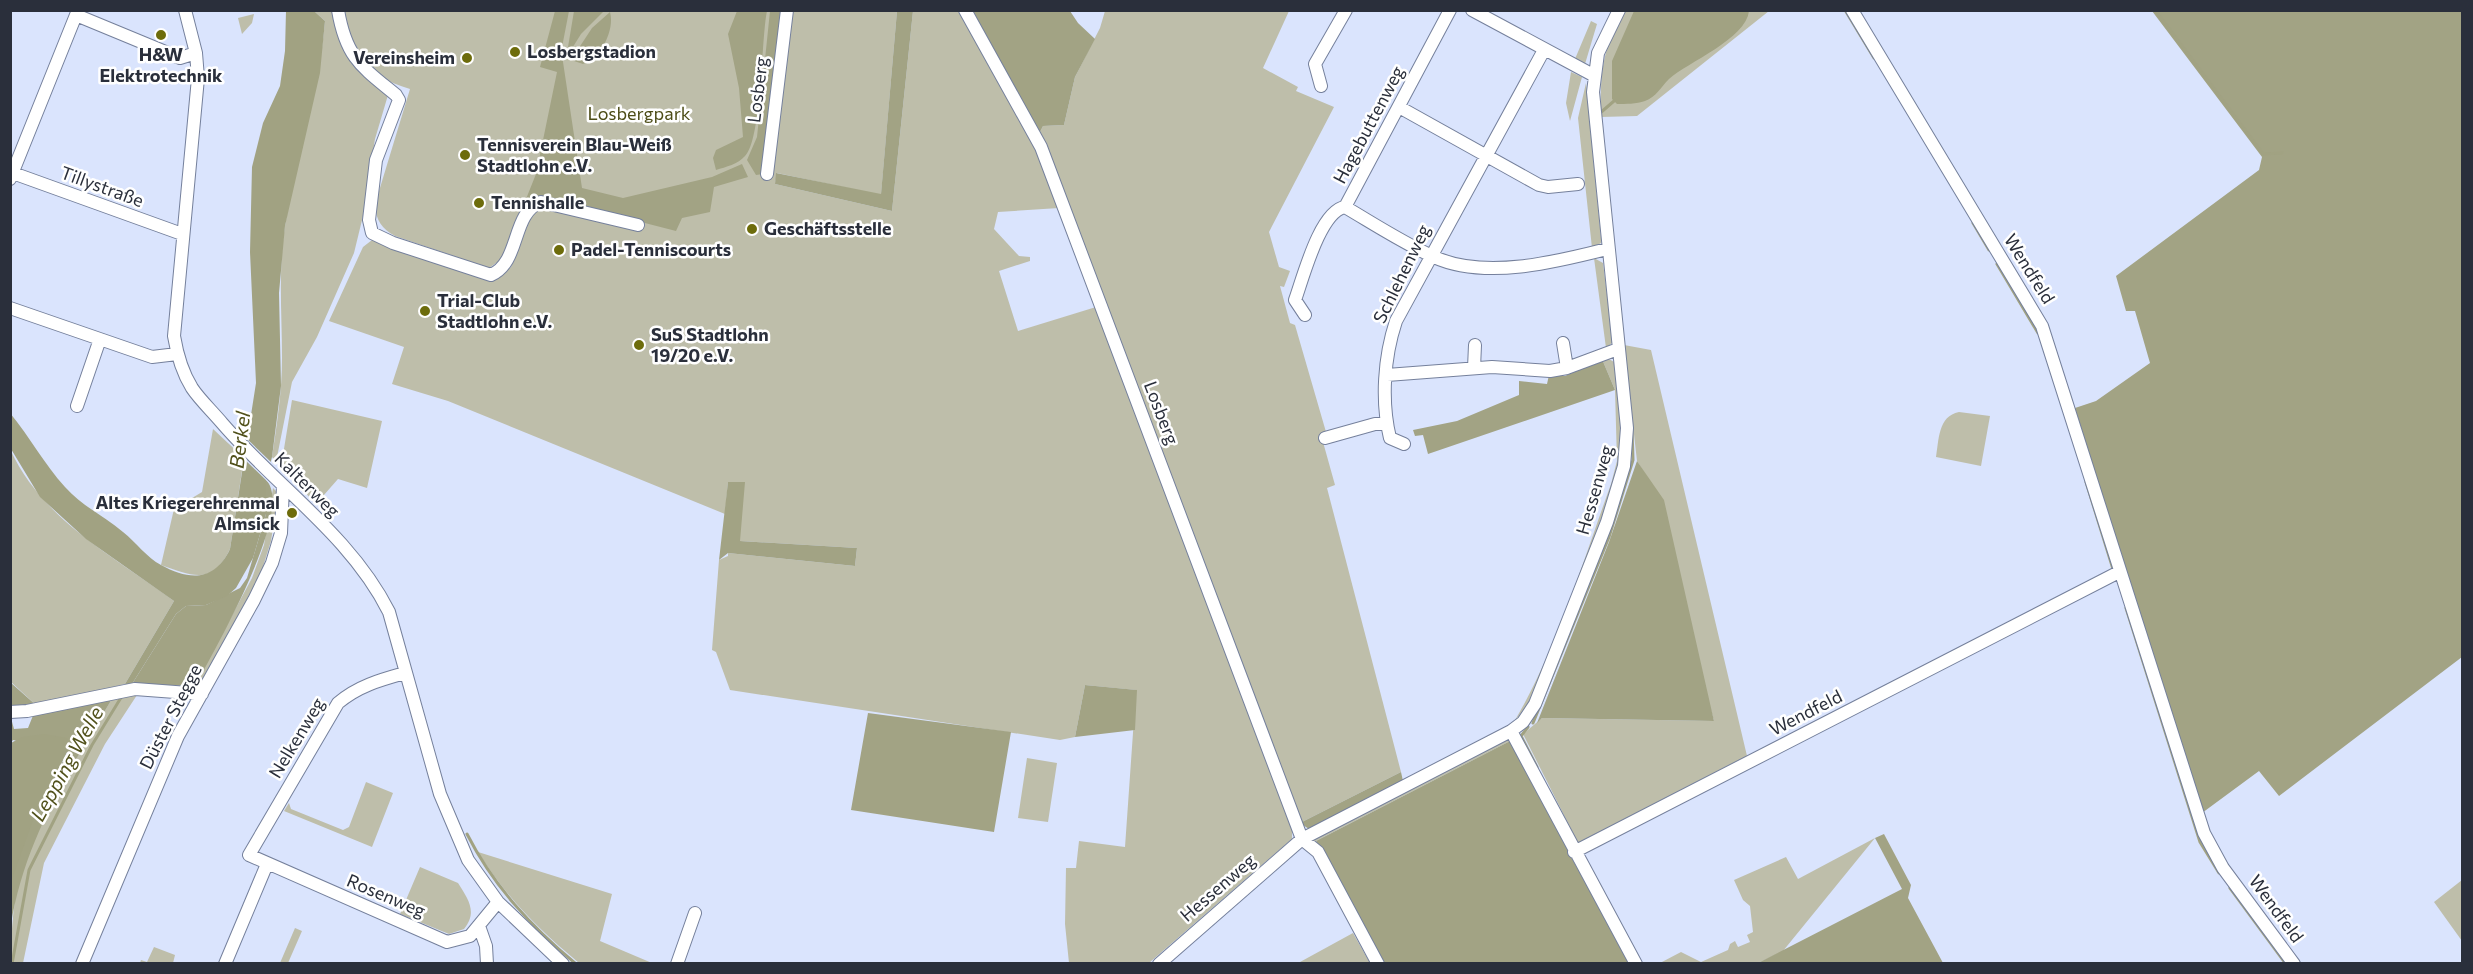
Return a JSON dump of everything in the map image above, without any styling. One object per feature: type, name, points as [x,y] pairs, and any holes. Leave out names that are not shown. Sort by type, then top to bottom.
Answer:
[{"type":"street","name":"Kalterweg","points":[[185,10],[196,53],[198,78],[174,336],[177,354],[192,388],[240,444],[355,560],[381,597],[389,612],[405,673],[451,822],[468,860],[498,902],[563,963]]},
{"type":"street","points":[[338,10],[350,51],[366,72],[396,95],[399,100],[376,160],[369,220],[372,233],[471,270],[491,274],[507,263],[526,215],[533,205],[541,202],[638,225]]},
{"type":"street","name":"Losberg","points":[[767,174],[787,10]]},
{"type":"street","name":"Losberg","points":[[965,10],[1041,147],[1302,839]]},
{"type":"street","points":[[1321,86],[1316,64],[1346,10]]},
{"type":"street","name":"Hagebuttenweg","points":[[1305,315],[1295,300],[1326,219],[1338,208],[1345,207],[1450,10]]},
{"type":"street","points":[[1473,10],[1593,75]]},
{"type":"street","name":"Hessenweg","points":[[1159,963],[1302,839],[1510,731],[1522,722],[1539,694],[1607,522],[1622,476],[1627,428],[1596,142],[1593,75],[1598,53],[1618,10]]},
{"type":"street","name":"Wendfeld","points":[[1852,10],[2042,326],[2119,572],[2212,850],[2294,963]]},
{"type":"street","points":[[11,175],[77,13],[180,58],[196,53]]},
{"type":"street","name":"Schlehenweg","points":[[1387,424],[1384,404],[1389,348],[1396,321],[1544,50]]},
{"type":"street","points":[[1399,107],[1543,187],[1578,184]]},
{"type":"street","name":"Tillystraße","points":[[11,175],[182,234]]},
{"type":"street","points":[[1345,207],[1430,255],[1462,264],[1515,267],[1553,263],[1607,249]]},
{"type":"street","points":[[10,308],[152,357],[177,354]]},
{"type":"street","points":[[76,406],[100,339]]},
{"type":"street","points":[[1563,343],[1567,368]]},
{"type":"street","points":[[1474,368],[1475,345]]},
{"type":"street","points":[[1387,375],[1474,368],[1550,370],[1567,368],[1618,349]]},
{"type":"street","points":[[1325,438],[1375,424],[1387,424],[1390,438],[1404,444]]},
{"type":"street","name":"Düster Stegge","points":[[82,963],[178,736],[272,563],[280,533],[283,486]]},
{"type":"street","name":"Wendfeld","points":[[1574,852],[2119,572]]},
{"type":"street","name":"Nelkenweg","points":[[249,855],[338,703],[352,692],[374,681],[405,673]]},
{"type":"street","points":[[10,712],[27,711],[135,689],[202,694]]},
{"type":"street","points":[[1510,731],[1636,963]]},
{"type":"street","points":[[1302,839],[1318,852],[1378,963]]},
{"type":"street","name":"Rosenweg","points":[[249,855],[447,942],[470,936],[498,902]]},
{"type":"street","points":[[225,963],[267,864]]},
{"type":"street","points":[[676,963],[695,913]]},
{"type":"street","points":[[479,926],[486,946],[487,963]]},
{"type":"green space","points":[[314,11],[337,11],[341,34],[388,95],[375,139],[363,216],[354,253],[317,337],[292,382],[276,462],[272,457],[282,370],[283,243],[290,200],[318,73],[325,21]]},
{"type":"green space","name":"Losbergpark","points":[[342,11],[897,11],[881,195],[777,173],[775,184],[892,211],[913,11],[960,11],[1034,144],[1059,208],[998,212],[994,229],[1019,256],[1030,257],[1030,261],[999,271],[1018,331],[1096,307],[1292,827],[1292,839],[1149,963],[1069,963],[1065,924],[1066,868],[1076,868],[1079,841],[1125,847],[1136,690],[1085,685],[1075,737],[1060,740],[730,690],[716,652],[712,650],[719,560],[728,556],[728,553],[855,566],[857,548],[740,541],[728,482],[725,514],[448,401],[392,384],[404,347],[329,321],[363,247],[372,240],[485,279],[496,280],[511,267],[532,214],[549,198],[540,196],[527,201],[502,259],[489,268],[395,236],[385,229],[377,217],[376,201],[410,89],[382,77],[363,62],[351,40]]},
{"type":"green space","points":[[1105,11],[1289,11],[1263,68],[1298,87],[1296,91],[1334,107],[1269,232],[1279,267],[1290,271],[1284,287],[1280,286],[1290,323],[1295,325],[1326,432],[1323,442],[1335,485],[1327,488],[1401,772],[1300,823],[1039,134],[1043,126],[1064,125],[1075,77],[1100,28]]},
{"type":"green space","points":[[1625,11],[1769,11],[1637,116],[1601,117],[1604,61],[1611,36]]},
{"type":"green space","points":[[254,14],[252,23],[242,34],[238,18]]},
{"type":"green space","points":[[1591,21],[1597,24],[1585,64],[1575,59]]},
{"type":"green space","points":[[1571,72],[1582,77],[1570,121],[1566,103]]},
{"type":"green space","points":[[1586,83],[1601,238],[1601,243],[1592,248],[1578,118]]},
{"type":"green space","points":[[1594,258],[1603,263],[1613,342],[1606,348]]},
{"type":"green space","points":[[1624,345],[1651,350],[1747,756],[1578,843],[1523,734],[1542,718],[1714,721],[1647,477],[1637,461]]},
{"type":"green space","points":[[1607,358],[1616,363],[1623,431],[1623,457],[1602,525],[1535,694],[1514,722],[1556,636],[1611,484],[1617,461],[1615,390],[1602,359]]},
{"type":"green space","points":[[292,400],[382,421],[367,488],[338,479],[316,504],[281,467]]},
{"type":"green space","points":[[1959,412],[1990,416],[1981,466],[1936,457],[1943,424],[1952,414]]},
{"type":"green space","points":[[213,429],[244,458],[230,549],[216,569],[201,575],[192,575],[161,565],[174,509],[202,492]]},
{"type":"green space","points":[[10,449],[24,474],[41,497],[61,517],[104,552],[174,601],[125,684],[37,706],[11,682]]},
{"type":"green space","points":[[273,488],[278,493],[271,541],[257,586],[202,685],[192,690],[252,578],[264,545]]},
{"type":"green space","points":[[115,694],[137,695],[105,744],[44,863],[23,963],[11,964],[13,913],[24,864],[54,798]]},
{"type":"green space","points":[[1506,739],[1512,740],[1312,843],[1314,838]]},
{"type":"green space","points":[[1027,758],[1057,763],[1048,822],[1018,818]]},
{"type":"green space","points":[[366,782],[393,793],[372,847],[284,811],[289,803],[291,809],[343,830],[349,827]]},
{"type":"green space","points":[[1875,838],[1783,951],[1758,963],[1660,963],[1681,952],[1701,962],[1728,950],[1730,944],[1735,941],[1738,947],[1750,942],[1747,935],[1753,932],[1750,906],[1743,900],[1734,880],[1786,857],[1798,879]]},
{"type":"green space","points":[[478,852],[612,894],[600,941],[652,963],[579,963],[524,912],[500,884]]},
{"type":"green space","points":[[420,867],[458,883],[468,900],[471,911],[464,929],[449,934],[400,914]]},
{"type":"green space","points":[[2462,880],[2462,941],[2434,902]]},
{"type":"green space","points":[[295,928],[302,931],[288,963],[280,963]]},
{"type":"green space","points":[[1353,933],[1370,963],[1298,963],[1300,962]]},
{"type":"green space","points":[[154,947],[175,955],[173,963],[140,963],[141,960],[147,962]]},
{"type":"shaded area","points":[[1634,10],[1749,11],[1738,31],[1715,49],[1678,72],[1652,97],[1638,103],[1617,104],[1612,99],[1612,61]]},
{"type":"shaded area","points":[[286,11],[314,11],[325,21],[320,73],[285,226],[279,293],[281,386],[272,457],[266,480],[266,514],[253,558],[236,588],[227,596],[206,605],[186,606],[176,614],[132,684],[125,684],[174,601],[86,539],[40,497],[11,449],[10,413],[65,487],[123,532],[156,562],[182,574],[201,575],[217,567],[224,560],[230,549],[256,383],[250,252],[252,167],[263,123],[280,86],[285,51]]},
{"type":"shaded area","points":[[555,11],[569,11],[563,42],[563,62],[582,188],[623,198],[712,177],[742,164],[748,177],[714,187],[710,212],[682,218],[676,231],[540,196],[527,201],[522,209],[536,174],[557,72],[540,67]]},
{"type":"shaded area","points":[[574,11],[604,11],[581,34],[571,50],[568,47]]},
{"type":"shaded area","points":[[737,11],[767,11],[758,110],[751,146],[745,156],[735,163],[716,170],[713,158],[716,150],[743,137],[739,88],[728,34]]},
{"type":"shaded area","points":[[770,11],[785,11],[763,174],[756,175],[747,160],[757,137]]},
{"type":"shaded area","points":[[897,11],[913,11],[892,211],[775,184],[776,173],[881,194]]},
{"type":"shaded area","points":[[971,11],[1070,11],[1078,23],[1095,39],[1075,77],[1064,125],[1043,126],[1039,134]]},
{"type":"shaded area","points":[[2152,11],[2462,11],[2462,657],[2279,796],[2259,771],[2202,813],[2075,408],[2096,401],[2150,363],[2135,311],[2126,311],[2116,276],[2259,170],[2262,157]]},
{"type":"shaded area","points":[[610,12],[610,27],[601,50],[590,61],[583,64],[571,60],[592,28]]},
{"type":"shaded area","points":[[1602,359],[1615,390],[1428,454],[1423,435],[1415,436],[1413,430],[1457,421],[1519,395],[1519,381],[1547,384],[1549,375],[1565,376]]},
{"type":"shaded area","points":[[1637,461],[1664,500],[1714,721],[1542,718],[1537,723],[1609,542]]},
{"type":"shaded area","points":[[266,480],[272,496],[270,519],[262,548],[234,612],[197,683],[192,686],[132,684],[176,614],[186,606],[206,605],[240,588],[247,578],[266,514]]},
{"type":"shaded area","points":[[728,482],[745,482],[740,541],[857,548],[855,566],[728,553],[719,560]]},
{"type":"shaded area","points":[[10,682],[37,706],[11,709]]},
{"type":"shaded area","points":[[1085,685],[1137,690],[1135,730],[1075,737]]},
{"type":"shaded area","points":[[115,694],[51,805],[27,863],[17,894],[11,925],[10,888],[19,852],[34,816],[68,752],[13,740],[11,743],[11,718],[14,729],[28,728],[34,713]]},
{"type":"shaded area","points":[[868,713],[1011,732],[994,832],[851,810]]},
{"type":"shaded area","points":[[44,734],[67,738],[70,746],[32,823],[11,882],[11,743],[22,737]]},
{"type":"shaded area","points":[[1512,740],[1570,855],[1630,963],[1383,963],[1316,841]]},
{"type":"shaded area","points":[[1401,772],[1403,781],[1309,829],[1300,823]]},
{"type":"shaded area","points":[[1884,834],[1911,885],[1908,898],[1943,963],[1758,963],[1902,889],[1875,838]]},
{"type":"pier","points":[[244,436],[273,464],[269,483],[241,456]]},
{"type":"waterway","points":[[1845,10],[1874,58]]},
{"type":"waterway","points":[[2155,10],[2263,154],[2282,153]]},
{"type":"waterway","points":[[1599,114],[1614,101]]},
{"type":"waterway","points":[[1973,223],[1989,250]]},
{"type":"waterway","points":[[1997,264],[2038,333]]},
{"type":"waterway","points":[[1533,723],[1609,537],[1633,460],[1632,429]]},
{"type":"waterway","points":[[2086,482],[2113,569]]},
{"type":"waterway","points":[[2126,608],[2200,842],[2219,873]]},
{"type":"waterway","name":"Lepping Welle","points":[[12,964],[29,870],[92,745],[122,696]]},
{"type":"waterway","points":[[1528,727],[1521,736],[1537,767]]},
{"type":"waterway","points":[[467,834],[489,871],[515,905],[576,964]]},
{"type":"waterway","points":[[2230,888],[2286,964]]},
{"type":"place","name":"H&W Elektrotechnik","points":[[161,35]]},
{"type":"place","name":"Losbergstadion","points":[[515,52]]},
{"type":"place","name":"Vereinsheim","points":[[467,58]]},
{"type":"place","name":"Tennisverein Blau-Weiß Stadtlohn e.V.","points":[[465,155]]},
{"type":"place","name":"Tennishalle","points":[[479,203]]},
{"type":"place","name":"Geschäftsstelle","points":[[752,229]]},
{"type":"place","name":"Padel-Tenniscourts","points":[[559,250]]},
{"type":"place","name":"Trial-Club Stadtlohn e.V.","points":[[425,311]]},
{"type":"place","name":"SuS Stadtlohn 19/20 e.V.","points":[[639,345]]},
{"type":"place","name":"Altes Kriegerehrenmal Almsick","points":[[292,513]]},
{"type":"water label","name":"Berkel","points":[[240,440]]}]
